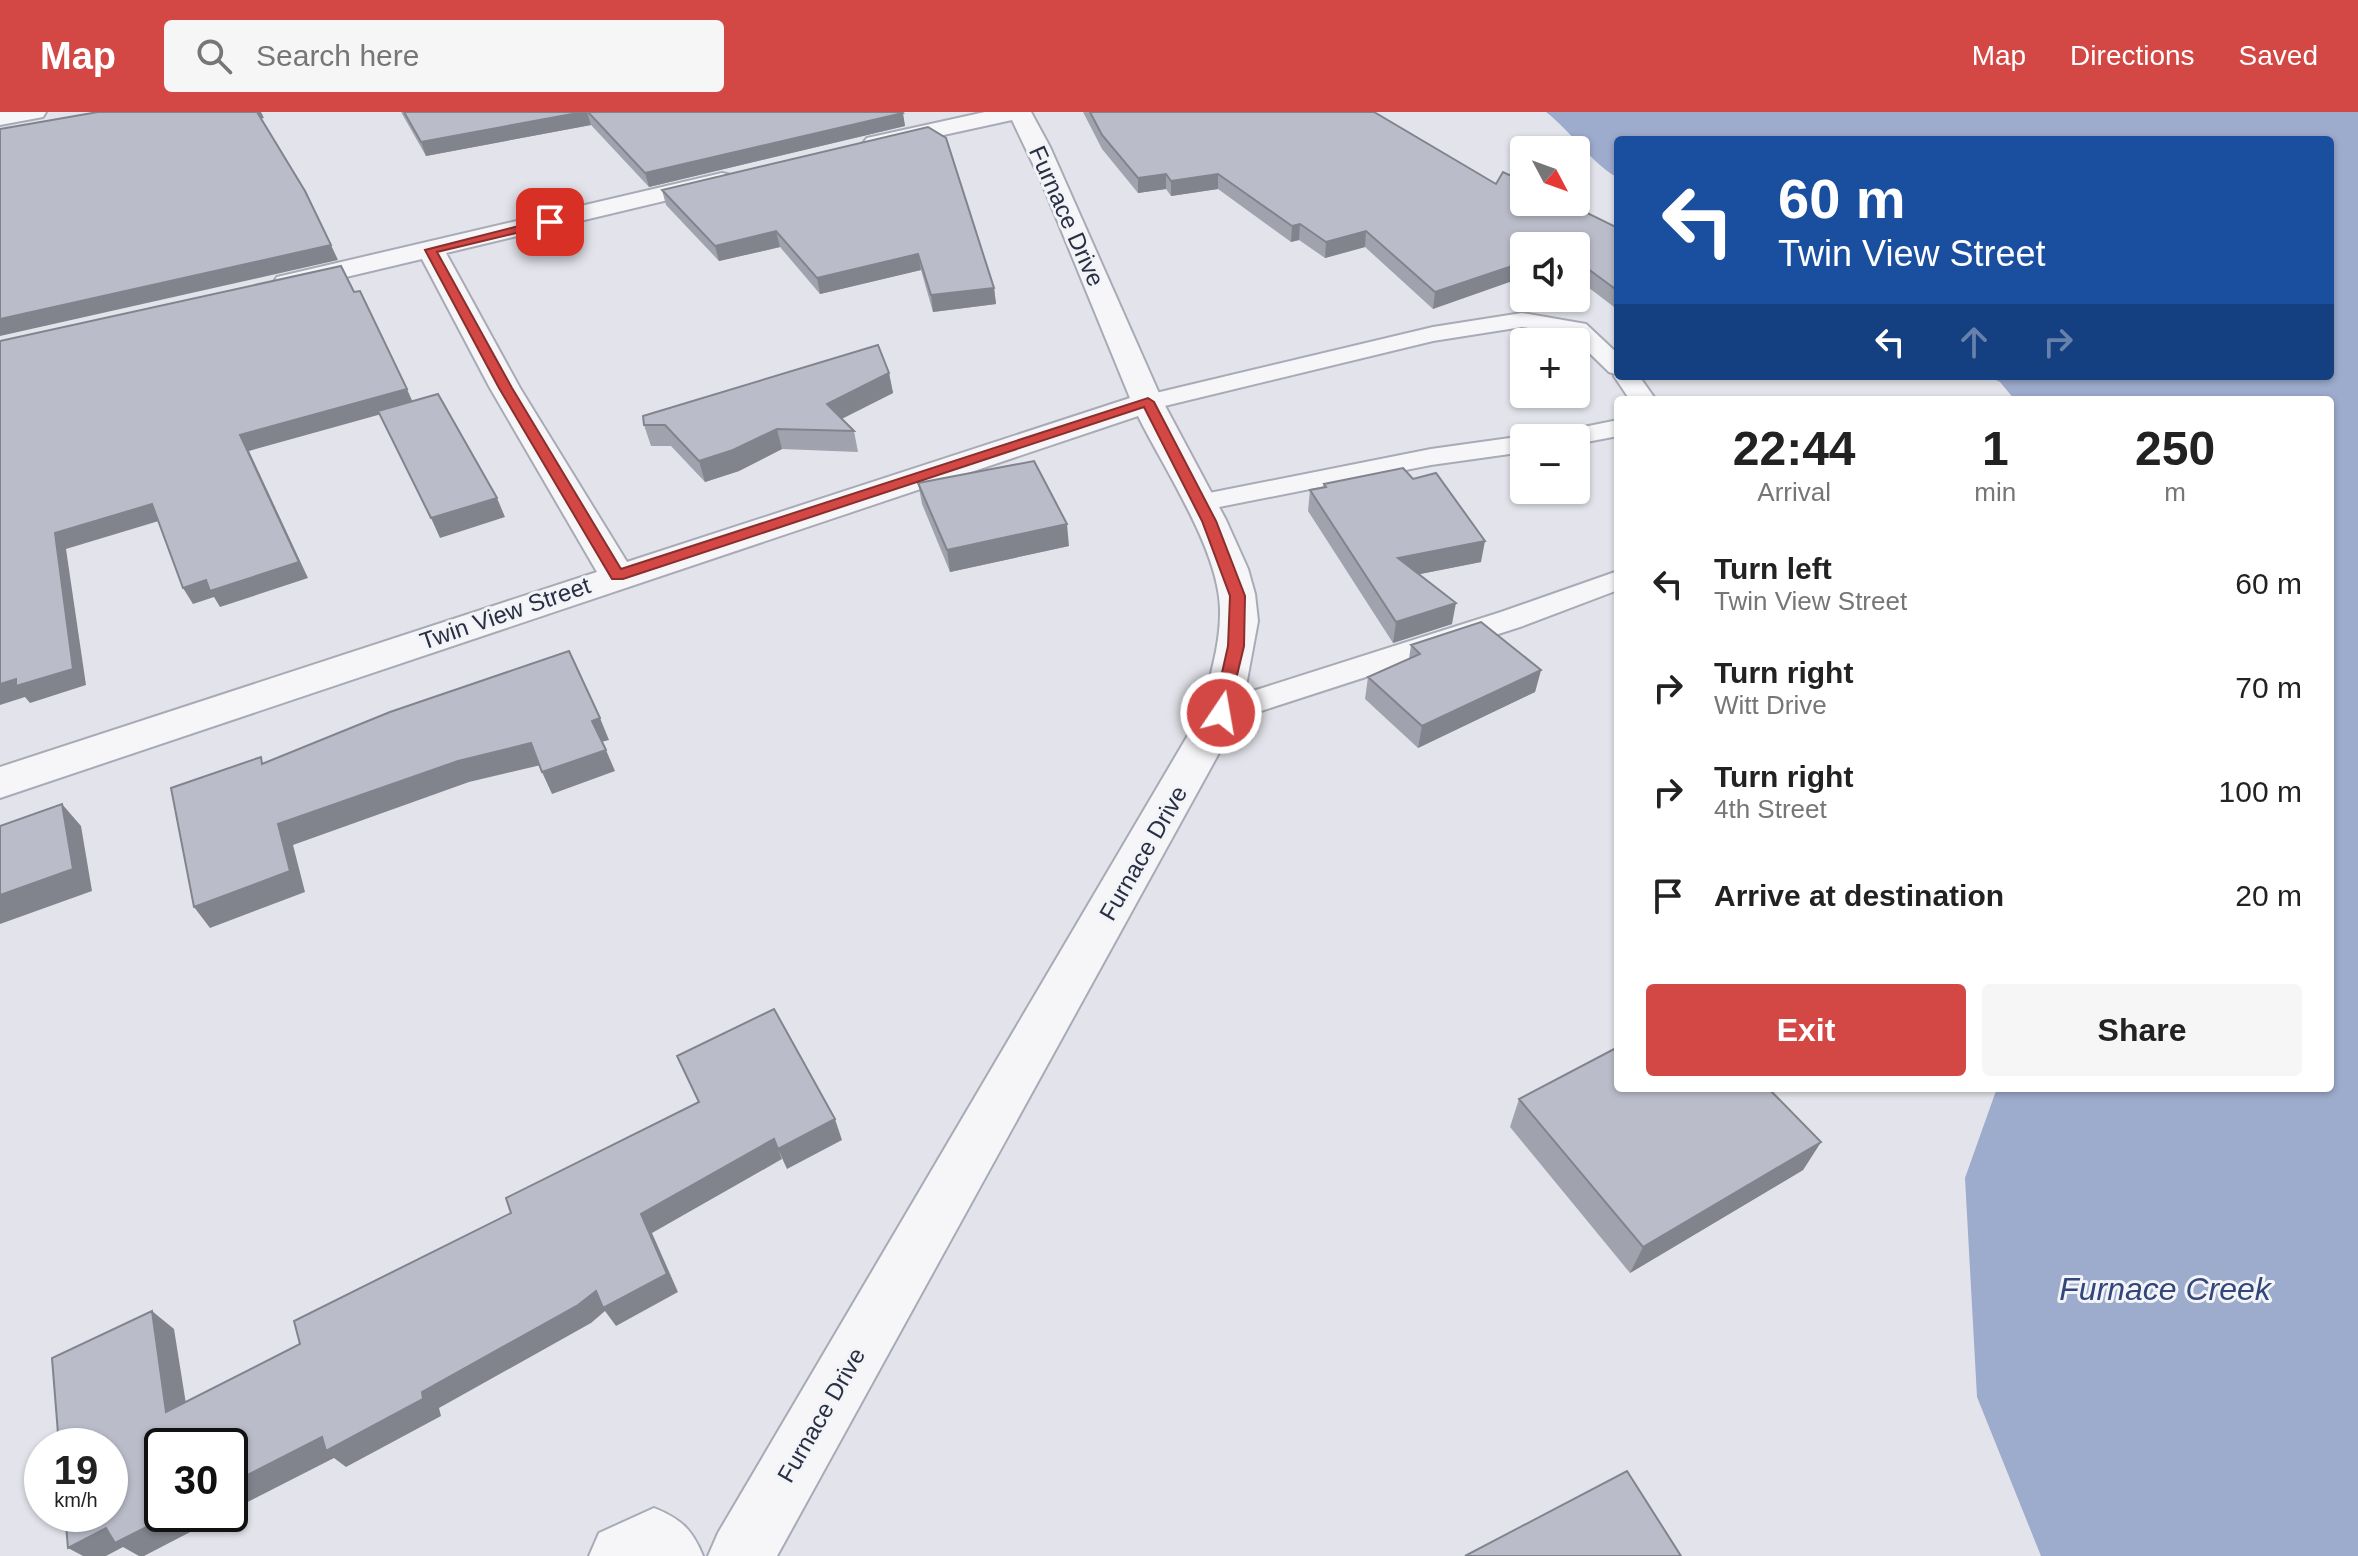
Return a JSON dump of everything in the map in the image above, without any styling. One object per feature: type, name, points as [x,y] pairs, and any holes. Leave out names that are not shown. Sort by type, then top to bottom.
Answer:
[{"type":"street","points":[[0,118],[35,112]]},
{"type":"street","points":[[844,150],[1018,112]]},
{"type":"street","name":"Furnace Drive","points":[[741,1556],[1221,713],[1236,646],[1238,596],[1199,503],[1148,402],[1039,149],[1018,112]]},
{"type":"street","points":[[267,287],[753,173]]},
{"type":"street","points":[[431,250],[505,388],[617,575]]},
{"type":"street","name":"Twin View Street","points":[[0,783],[617,575],[1148,402]]},
{"type":"street","points":[[622,1556],[654,1540],[670,1556]]},
{"type":"lane","points":[[1148,402],[1433,334],[1522,320],[1578,329],[1614,363]]},
{"type":"lane","points":[[1590,434],[1614,429]]},
{"type":"lane","points":[[1199,503],[1431,457],[1510,446]]},
{"type":"lane","points":[[1221,713],[1498,624],[1614,581]]},
{"type":"water","name":"Furnace Creek","points":[[1546,112],[2358,112],[2358,1556],[2041,1556],[1977,1397],[1965,1178],[1996,1092],[2334,1092],[2334,396],[2012,396],[1996,380],[2334,380],[2334,136],[1614,136],[1614,175],[1590,155],[1590,136],[1572,136]]},
{"type":"building","points":[[98,112],[257,112],[305,191],[331,245],[0,319],[0,129]]},
{"type":"building","points":[[404,112],[583,112],[421,142]]},
{"type":"building","points":[[588,112],[902,112],[903,113],[645,173]]},
{"type":"building","points":[[1090,112],[1374,112],[1496,184],[1503,172],[1510,175],[1510,216],[1590,214],[1614,226],[1614,288],[1590,270],[1590,232],[1510,232],[1510,267],[1435,292],[1366,231],[1326,242],[1300,224],[1292,226],[1218,174],[1171,181],[1166,174],[1138,178],[1102,135]]},
{"type":"building","points":[[928,127],[946,138],[994,288],[931,295],[918,254],[817,278],[776,231],[715,246],[662,190]]},
{"type":"building","points":[[341,266],[354,292],[360,291],[407,389],[240,435],[299,562],[210,591],[206,580],[183,588],[152,504],[55,533],[73,669],[16,686],[16,679],[0,684],[0,341]]},
{"type":"building","points":[[878,345],[889,373],[827,404],[854,431],[777,429],[733,450],[699,461],[665,425],[644,425],[643,416]]},
{"type":"building","points":[[438,394],[497,498],[431,518],[378,411]]},
{"type":"building","points":[[1034,461],[1067,524],[947,550],[918,483]]},
{"type":"building","points":[[1403,468],[1413,479],[1436,473],[1485,541],[1398,558],[1456,603],[1396,622],[1310,490],[1326,487],[1324,484]]},
{"type":"building","points":[[1481,622],[1541,670],[1422,726],[1368,677],[1420,654],[1411,645]]},
{"type":"building","points":[[569,651],[600,718],[592,721],[606,750],[542,772],[531,743],[458,761],[278,824],[290,871],[194,907],[171,788],[261,757],[262,764],[390,712]]},
{"type":"building","points":[[62,804],[73,869],[0,895],[0,826]]},
{"type":"building","points":[[774,1009],[835,1119],[778,1149],[774,1139],[641,1214],[667,1274],[603,1308],[596,1291],[578,1305],[422,1392],[423,1399],[326,1451],[322,1437],[248,1475],[248,1428],[144,1428],[144,1528],[115,1543],[108,1532],[128,1532],[128,1428],[58,1428],[52,1358],[152,1311],[166,1412],[300,1344],[294,1321],[511,1213],[506,1198],[699,1102],[677,1056]]},
{"type":"building","points":[[1614,1049],[1614,1092],[1772,1092],[1821,1142],[1643,1247],[1519,1099]]},
{"type":"building","points":[[1627,1471],[1681,1556],[1465,1556]]},
{"type":"building","points":[[67,1532],[98,1532],[68,1548]]},
{"type":"route","points":[[550,222],[431,250],[505,388],[617,575],[1148,402],[1209,521],[1238,596],[1236,646],[1221,713]]}]
